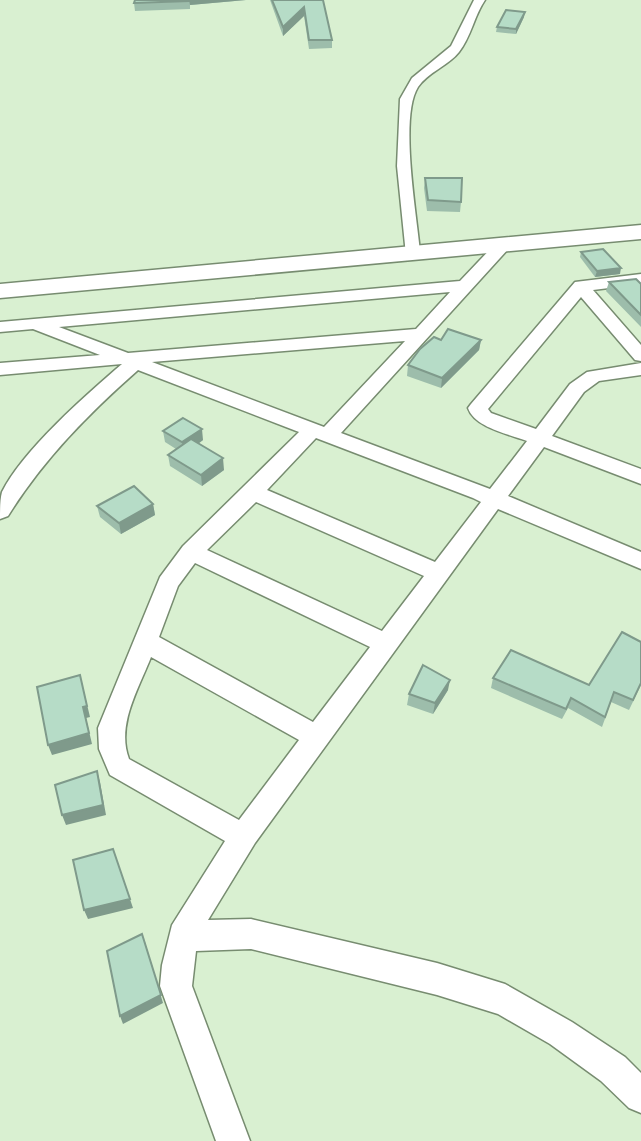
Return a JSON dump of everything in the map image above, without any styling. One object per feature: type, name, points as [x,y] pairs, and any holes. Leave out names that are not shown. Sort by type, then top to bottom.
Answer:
[{"type":"main road","points":[[0,291],[641,232]]},
{"type":"street","points":[[412,252],[403,112],[411,87],[448,59],[459,44],[473,9],[480,0]]},
{"type":"street","points":[[245,834],[221,826],[119,767],[113,749],[111,728],[168,583],[191,552],[321,432],[420,334],[504,244]]},
{"type":"street","points":[[641,279],[581,285],[478,408],[484,417],[641,477]]},
{"type":"street","points":[[581,285],[641,356]]},
{"type":"street","points":[[0,327],[465,286]]},
{"type":"street","points":[[35,324],[494,499],[641,561]]},
{"type":"street","points":[[0,369],[420,334]]},
{"type":"street","points":[[0,511],[13,489],[53,438],[131,359]]},
{"type":"street","points":[[233,1141],[176,986],[175,965],[183,936],[245,834],[583,382],[594,376],[641,369]]},
{"type":"street","points":[[253,492],[440,573]]},
{"type":"street","points":[[191,552],[387,644]]},
{"type":"street","points":[[146,642],[317,737]]},
{"type":"street","points":[[183,936],[251,934],[437,979],[505,1000],[561,1033],[613,1069],[641,1096]]},
{"type":"building","points":[[135,0],[189,0],[189,1],[134,3]]},
{"type":"building","points":[[272,0],[323,0],[332,40],[309,40],[304,7],[283,27]]},
{"type":"building","points":[[506,10],[525,12],[516,29],[497,27]]},
{"type":"building","points":[[425,178],[462,178],[461,202],[428,200]]},
{"type":"building","points":[[603,249],[621,268],[597,271],[581,252]]},
{"type":"building","points":[[636,279],[641,284],[641,315],[609,282]]},
{"type":"building","points":[[448,329],[481,340],[442,378],[408,365],[420,349],[434,337],[441,340]]},
{"type":"building","points":[[183,418],[202,429],[182,442],[163,431]]},
{"type":"building","points":[[191,439],[223,458],[201,475],[168,455]]},
{"type":"building","points":[[134,486],[153,504],[119,523],[97,506]]},
{"type":"building","points":[[622,632],[641,642],[641,683],[633,700],[614,692],[605,717],[571,698],[566,709],[493,678],[511,650],[589,685]]},
{"type":"building","points":[[423,665],[450,680],[435,703],[409,694]]},
{"type":"building","points":[[80,675],[87,706],[83,707],[89,733],[48,745],[37,687]]},
{"type":"building","points":[[97,771],[103,805],[62,815],[55,785]]},
{"type":"building","points":[[113,849],[130,899],[84,910],[73,860]]},
{"type":"building","points":[[142,934],[161,995],[120,1016],[107,951]]}]
